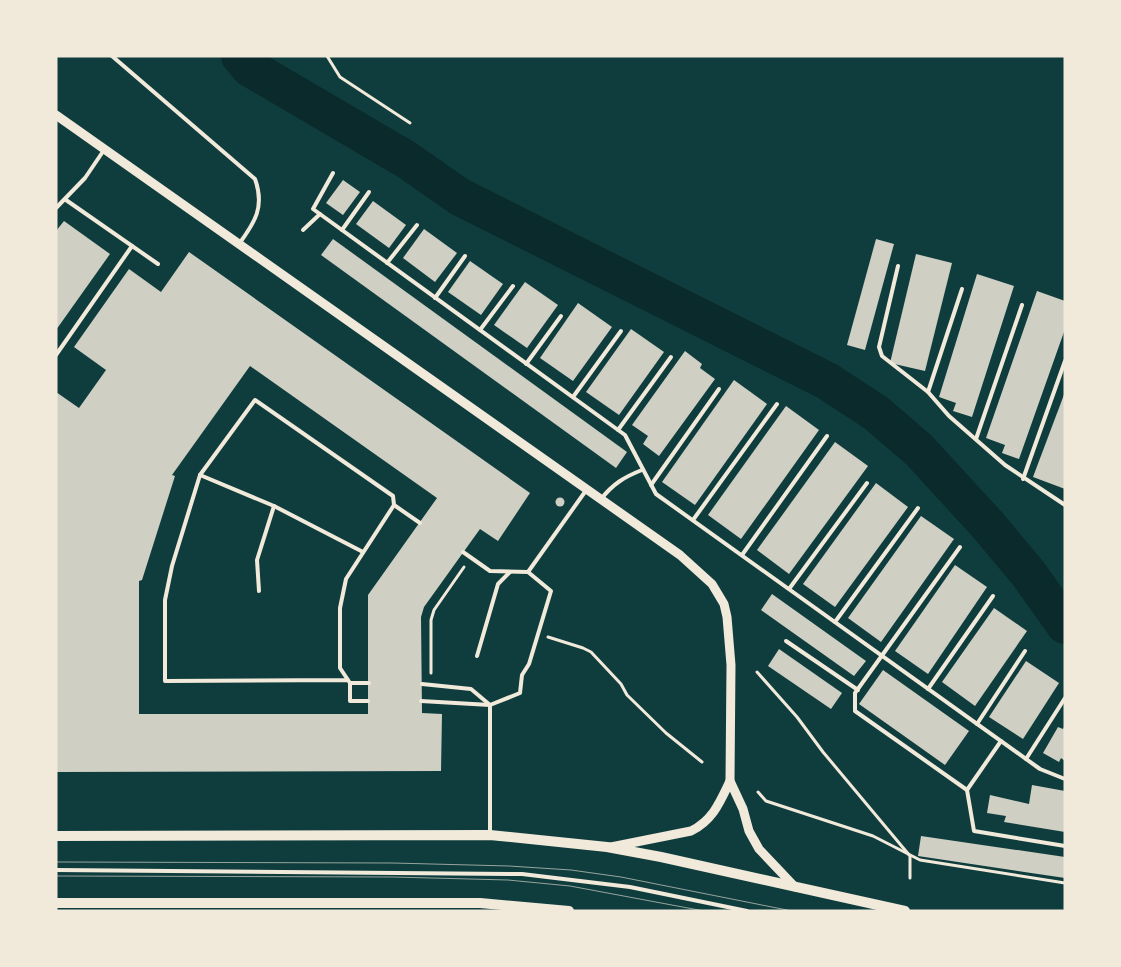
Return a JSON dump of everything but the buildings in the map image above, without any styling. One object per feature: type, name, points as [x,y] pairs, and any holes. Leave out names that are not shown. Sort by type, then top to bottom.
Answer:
[{"type":"main road","points":[[56,836],[490,835],[606,847],[662,857],[905,911]]},
{"type":"main road","points":[[56,903],[480,907],[569,911]]},
{"type":"street","points":[[56,115],[694,566],[719,594],[729,628],[730,781],[743,809],[748,831],[759,849],[795,887]]},
{"type":"street","points":[[606,847],[691,831],[703,825],[717,808],[730,781]]},
{"type":"lane","points":[[112,56],[255,179],[260,195],[257,214],[239,244]]},
{"type":"lane","points":[[56,208],[66,200],[105,149]]},
{"type":"lane","points":[[333,173],[313,209],[625,435],[656,494],[1040,769],[1065,779]]},
{"type":"lane","points":[[342,230],[369,192]]},
{"type":"lane","points":[[66,200],[158,264]]},
{"type":"lane","points":[[303,230],[320,214]]},
{"type":"lane","points":[[387,263],[416,226]]},
{"type":"lane","points":[[56,356],[132,246]]},
{"type":"lane","points":[[435,298],[465,256]]},
{"type":"lane","points":[[898,266],[878,347],[882,356],[928,392],[950,416],[1023,479],[1065,505]]},
{"type":"lane","points":[[480,330],[513,286]]},
{"type":"lane","points":[[928,392],[962,289]]},
{"type":"lane","points":[[976,439],[1022,305]]},
{"type":"lane","points":[[526,364],[561,316]]},
{"type":"lane","points":[[573,397],[621,330]]},
{"type":"lane","points":[[618,430],[671,357]]},
{"type":"lane","points":[[1023,479],[1065,361]]},
{"type":"lane","points":[[650,485],[719,389]]},
{"type":"lane","points":[[368,701],[350,701],[349,682],[340,668],[340,608],[346,579],[394,505],[393,496],[255,400],[200,475],[172,566],[165,600],[166,681],[349,682],[369,684]]},
{"type":"lane","points":[[693,520],[777,404]]},
{"type":"lane","points":[[742,555],[827,436]]},
{"type":"lane","points":[[601,499],[610,487],[623,477],[642,470]]},
{"type":"lane","points":[[200,475],[274,506],[363,552]]},
{"type":"lane","points":[[789,589],[867,483]]},
{"type":"lane","points":[[528,572],[587,489]]},
{"type":"lane","points":[[394,505],[420,523]]},
{"type":"lane","points":[[259,591],[257,560],[274,506]]},
{"type":"lane","points":[[835,622],[918,508]]},
{"type":"lane","points":[[960,547],[855,693],[855,711],[967,790]]},
{"type":"lane","points":[[421,701],[490,705],[520,693],[522,675],[529,664],[552,591],[528,572],[490,571],[463,552]]},
{"type":"lane","points":[[477,656],[498,584],[510,572]]},
{"type":"lane","points":[[928,689],[993,596]]},
{"type":"lane","points":[[786,641],[858,690]]},
{"type":"lane","points":[[977,724],[1025,651]]},
{"type":"lane","points":[[422,684],[471,689],[490,705],[490,835]]},
{"type":"lane","points":[[1026,759],[1065,698]]},
{"type":"lane","points":[[1001,741],[967,790],[974,832],[1065,846]]},
{"type":"lane","points":[[56,870],[522,874],[630,887],[747,911]]},
{"type":"path","points":[[327,56],[340,77],[410,123]]},
{"type":"path","points":[[430,684],[431,620],[434,610],[471,558]]},
{"type":"path","points":[[538,634],[591,652],[621,684],[627,695],[666,733],[702,762]]},
{"type":"path","points":[[757,672],[797,717],[823,752],[910,856],[910,878]]},
{"type":"path","points":[[758,792],[766,801],[873,836],[920,860],[1065,883]]},
{"type":"waterway","points":[[240,56],[250,68],[407,160],[460,197],[827,381],[876,413],[919,450],[986,523],[1028,573],[1065,625]]},
{"type":"tram line","points":[[56,862],[393,863],[509,866],[571,870],[621,877],[792,911]]},
{"type":"tram line","points":[[56,876],[393,877],[508,880],[570,886],[704,911]]}]
